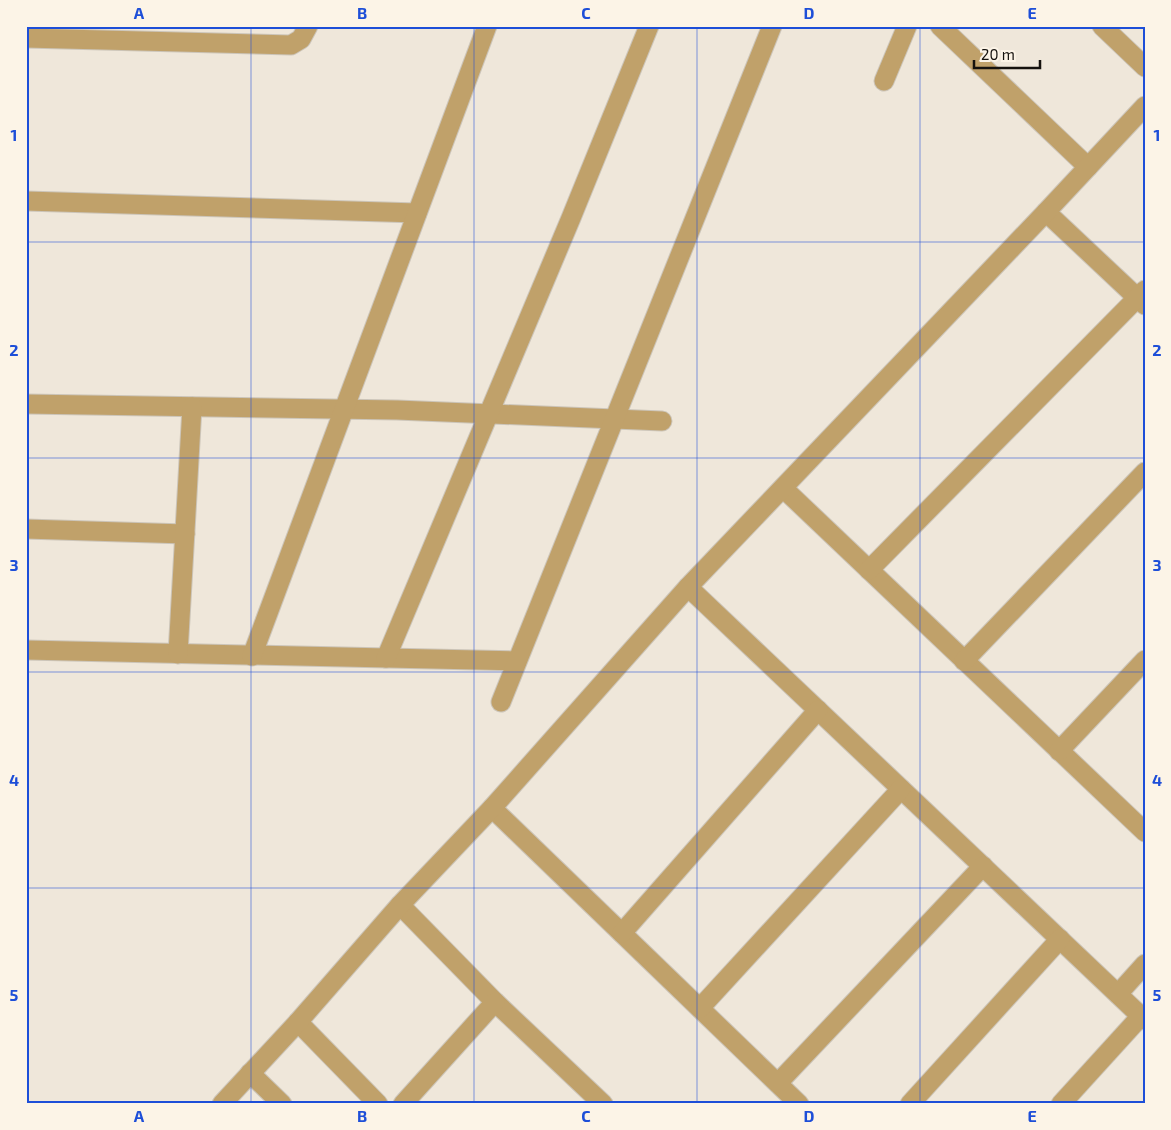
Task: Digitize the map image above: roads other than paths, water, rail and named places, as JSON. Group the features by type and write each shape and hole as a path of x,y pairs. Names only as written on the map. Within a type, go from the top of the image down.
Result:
{"street":[{"path":"26,38 121,33 291,45 301,39 308,26"},
{"path":"252,656 487,26"},
{"path":"386,658 649,26"},
{"path":"501,702 772,26"},
{"path":"884,81 907,26"},
{"path":"940,26 1088,167"},
{"path":"1102,26 1145,67"},
{"path":"222,1104 298,1022 400,905 492,808 688,587 1145,106"},
{"path":"26,201 417,213"},
{"path":"869,570 1142,298 1046,212"},
{"path":"26,404 344,409 662,421"},
{"path":"178,654 192,407"},
{"path":"964,661 1145,472"},
{"path":"783,488 1145,832"},
{"path":"26,530 185,534"},
{"path":"688,587 1143,1018 1061,1104"},
{"path":"26,650 517,661"},
{"path":"1059,751 1145,660"},
{"path":"622,933 818,710"},
{"path":"700,1008 901,789"},
{"path":"492,808 800,1104"},
{"path":"778,1083 983,866"},
{"path":"400,905 592,1100"},
{"path":"910,1104 1060,939"},
{"path":"1118,994 1145,964"},
{"path":"404,1104 495,1002"},
{"path":"298,1022 378,1104"},
{"path":"250,1074 282,1104"}]}
